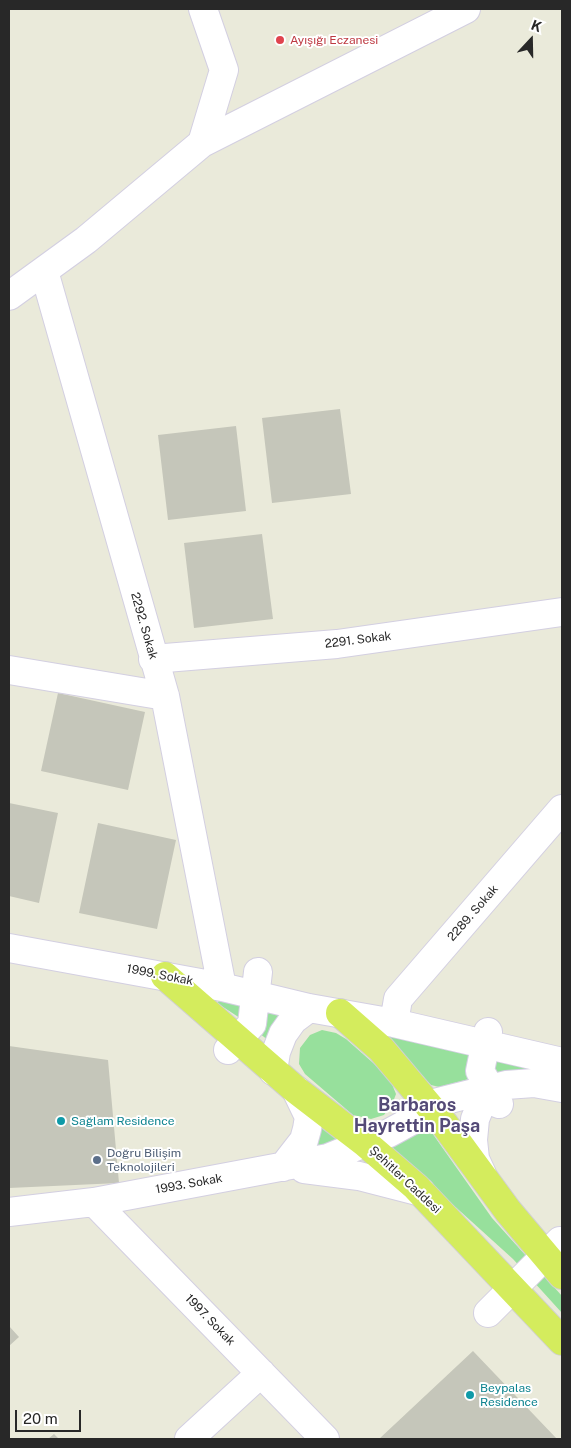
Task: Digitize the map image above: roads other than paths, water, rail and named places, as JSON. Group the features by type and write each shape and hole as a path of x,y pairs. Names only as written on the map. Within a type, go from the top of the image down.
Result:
{"main road":[{"name":"Şehitler Caddesi","path":"165,976 233,1045 273,1071 365,1143 421,1192 562,1342"},
{"path":"340,1013 381,1049 445,1126 508,1211 556,1257"}],"street":[{"path":"202,143 224,70 203,9"},
{"path":"9,296 86,240 202,143 466,9"},
{"name":"2292. Sokak","path":"44,271 165,696 222,987"},
{"name":"2291. Sokak","path":"153,659 337,644 562,612"},
{"path":"9,670 165,696"},
{"name":"2289. Sokak","path":"394,1023 398,999 561,812"},
{"name":"1999. Sokak","path":"9,948 222,987 257,983 309,1008"},
{"path":"233,1045 252,1024 257,983"},
{"path":"273,1071 276,1052 283,1034 293,1020 309,1008 487,1038 562,1062"},
{"path":"487,1038 480,1071 492,1095"},
{"path":"426,1105 492,1095 534,1083 562,1088"},
{"path":"296,1090 308,1117 301,1162 421,1192"},
{"path":"482,1176 475,1159 473,1140 475,1119 492,1095"},
{"name":"1993. Sokak","path":"9,1212 94,1202 328,1158 365,1143 410,1121 426,1105"},
{"name":"1997. Sokak","path":"94,1202 325,1439"},
{"path":"488,1313 512,1288 556,1257"},
{"path":"189,1439 261,1373"}],"place":[{"name":"Ayışığı Eczanesi","path":"280,40"},
{"name":"Sağlam Residence","path":"61,1121"},
{"name":"Doğru Bilişim Teknolojileri","path":"97,1160"},
{"name":"Beypalas Residence","path":"470,1395"}],"district":[{"name":"Barbaros Hayrettin Paşa","path":"417,1115"}]}
